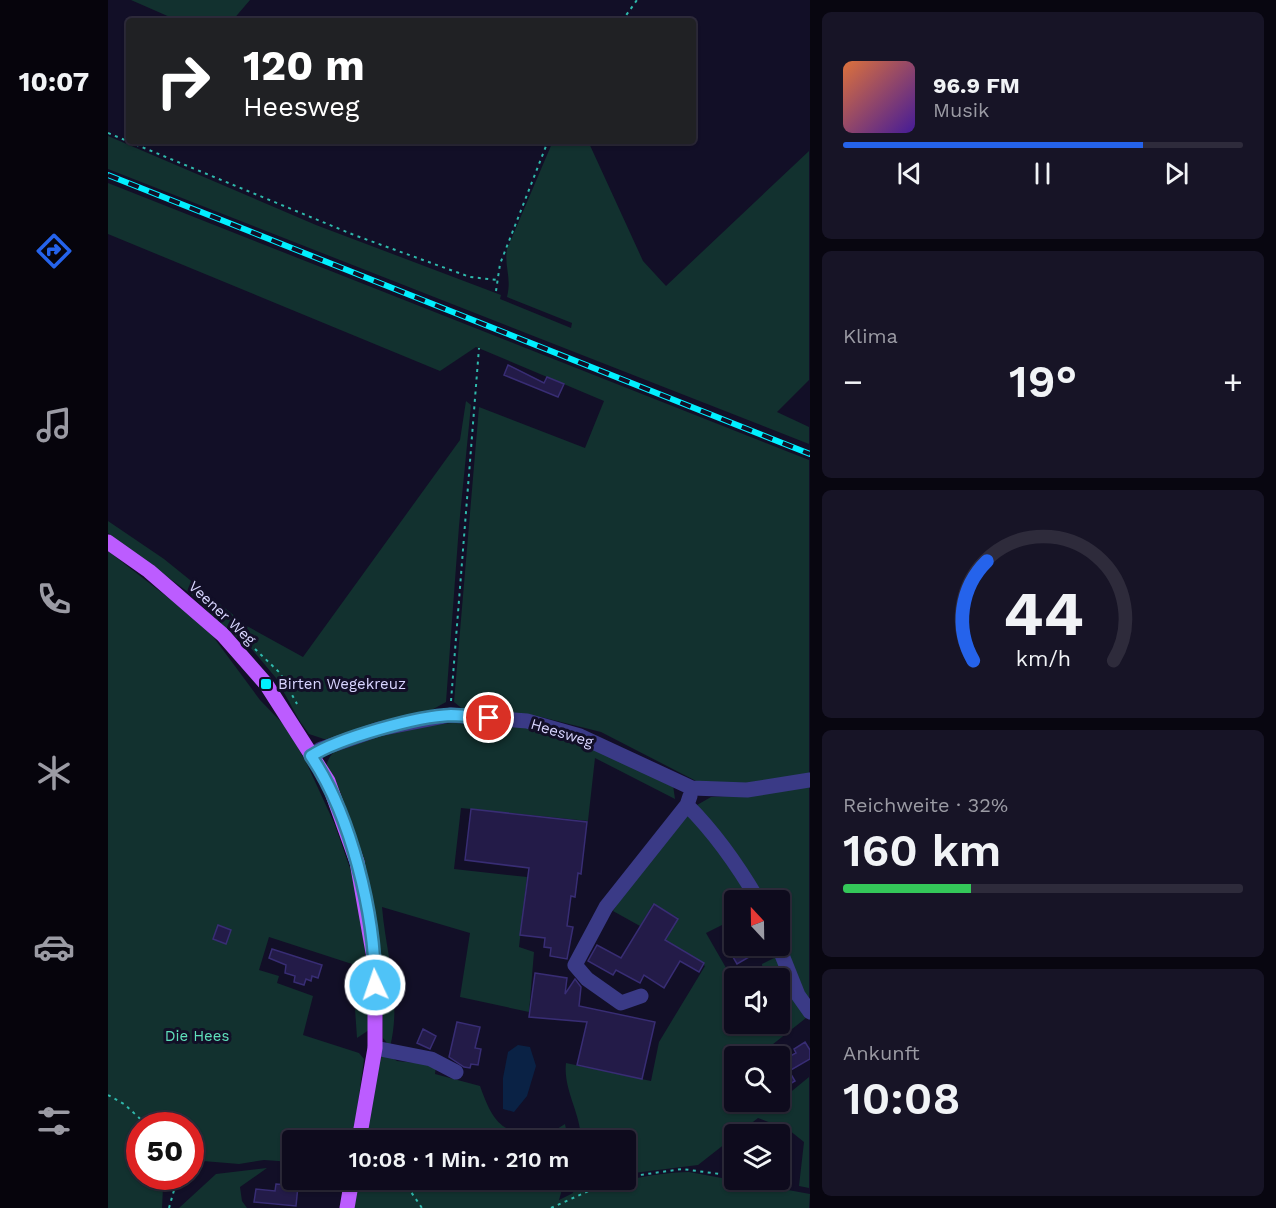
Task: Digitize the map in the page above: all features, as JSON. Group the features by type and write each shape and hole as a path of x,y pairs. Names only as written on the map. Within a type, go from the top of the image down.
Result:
{"main road":[{"name":"Veener Weg","path":"108,542 149,571 223,634 266,684 328,781 357,862 375,964 375,1048 361,1130"},
{"path":"347,1208 350,1190"}],"street":[{"name":"Heesweg","path":"311,756 321,749 379,729 450,715 527,721 580,736 692,788 747,790 810,780"},
{"path":"641,996 621,1003 587,979 575,965 606,907 687,805 692,788"},
{"path":"687,805 714,832 752,890"},
{"path":"782,956 798,996 810,1012"},
{"path":"375,1048 431,1059 456,1072"}],"path":[{"path":"624,18 637,0"},
{"path":"108,133 126,141"},
{"path":"134,144 354,236 470,277 497,279"},
{"path":"496,291 497,279 523,203 547,144"},
{"path":"450,715 480,348"},
{"path":"108,1095 133,1112"},
{"path":"636,1176 682,1169 724,1175"},
{"path":"169,1208 174,1190"},
{"path":"408,1190 423,1208"},
{"path":"551,1208 591,1190"}],"green space":[{"path":"131,0 250,0 235,18 172,18"},
{"path":"108,136 316,225 501,295 500,299 571,328 572,323 507,297 509,284 507,249 552,144 589,144 643,261 666,286 809,151 809,380 777,412 809,427 809,444 108,169"},
{"path":"108,183 809,460 809,775 730,786 698,782 601,732 541,717 464,710 454,702 479,407 585,448 604,401 476,347 440,371 108,234"},
{"path":"466,401 471,405 459,526 446,702 428,712 390,719 327,740 309,734 276,678 250,647 228,631 192,595 108,533 108,521 164,559 247,626 303,657 460,440"},
{"name":"Die Hees","path":"108,551 206,627 260,700 287,728 307,764 335,825 354,880 365,950 369,1030 357,1038 352,964 269,937 259,970 279,976 277,983 313,996 303,1035 359,1053 364,1059 354,1130 282,1130 282,1161 264,1160 239,1164 204,1161 204,1112 126,1112 126,1190 163,1190 162,1208 108,1208"},
{"path":"466,722 519,725 561,734 673,785 675,799 595,758 588,821 461,808 454,869 527,877 519,947 534,952 529,1012 460,997 470,933 382,907 394,994 390,1047 383,1038 382,981 326,767 332,754 357,741 395,731"},
{"path":"809,787 809,1003 788,956 790,956 790,890 755,890 697,805 711,797 752,795"},
{"path":"687,811 710,834 744,890 724,890 724,924 706,933 726,968 724,968 724,1034 786,1034 771,1046 724,1046 724,1112 790,1112 790,1093 809,1077 809,1188 799,1186 804,1142 790,1131 790,1124 774,1124 758,1118 750,1124 724,1124 724,1145 698,1165 636,1173 636,1130 580,1130 567,1083 566,1063 651,1081 659,1042 705,966 666,940 678,918 653,904 640,926 613,911 637,873"},
{"path":"778,956 782,968 762,968 762,964"},
{"path":"790,990 793,998 806,1018 790,1031"},
{"path":"389,1056 397,1061 436,1065 435,1074 480,1086 495,1118 510,1130 368,1130 380,1057"},
{"path":"565,1124 566,1130 555,1130"},
{"path":"267,1168 240,1187 242,1201 247,1208 179,1208 199,1190 204,1190 204,1185 216,1174"},
{"path":"689,1172 724,1178 724,1190 788,1190 810,1194 809,1208 354,1208 357,1190 562,1190 559,1200 573,1193 573,1190 636,1190 636,1178"}],"water":[{"path":"518,1045 530,1047 536,1066 527,1096 514,1112 503,1109 503,1078 508,1052"}],"building":[{"path":"508,365 544,383 547,377 564,384 558,397 504,375"},
{"path":"471,809 587,822 581,874 578,873 575,897 571,896 567,926 573,927 567,959 550,956 551,948 544,947 545,938 520,935 529,868 465,860"},
{"path":"654,904 678,919 665,940 704,963 699,972 680,961 664,988 644,975 640,983 616,970 613,975 588,961 597,945 621,958"},
{"path":"218,925 231,930 226,944 213,939"},
{"path":"272,949 322,965 318,978 312,976 311,981 306,979 304,985 294,982 295,976 285,973 286,965 269,958"},
{"path":"732,956 751,956 737,964"},
{"path":"535,973 567,978 565,994 575,979 581,987 579,1006 655,1022 642,1079 577,1065 587,1022 529,1017"},
{"path":"457,1022 480,1027 475,1048 481,1049 478,1065 471,1064 470,1068 464,1067 449,1057"},
{"path":"423,1029 436,1036 430,1049 417,1043"},
{"path":"805,1042 810,1050 810,1059 790,1070 790,1056 796,1053 794,1049"},
{"path":"790,1073 795,1081 790,1084"},
{"path":"276,1184 282,1185 282,1190 298,1190 296,1206 254,1202 256,1189 275,1191"}],"railway":[{"path":"108,175 810,454"}],"place":[{"name":"Birten Wegekreuz","path":"266,684"}],"route":[{"path":"375,985 375,964 357,862 328,781 311,756 321,749 379,729 450,715 489,718"}]}
